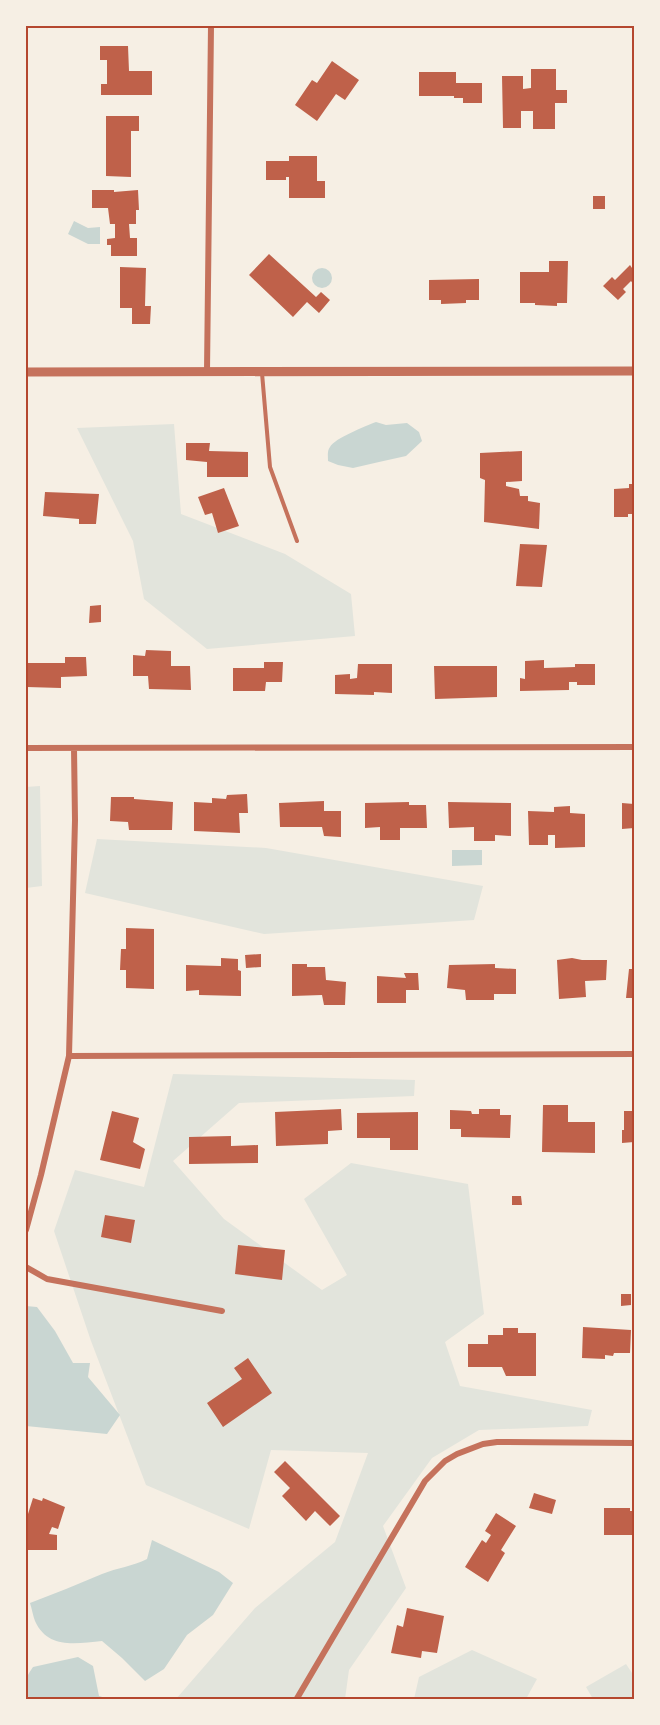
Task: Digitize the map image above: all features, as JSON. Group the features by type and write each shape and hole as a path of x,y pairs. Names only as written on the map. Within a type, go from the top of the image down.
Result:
{"street":[{"path":"207,371 211,26"},
{"path":"26,372 634,371"},
{"path":"26,748 634,747"},
{"path":"26,1230 69,1056 75,820 74,748"},
{"path":"69,1056 634,1054"},
{"path":"26,1267 47,1279 222,1311"},
{"path":"296,1700 425,1481 445,1461 470,1448 497,1442 634,1443"}],"lane":[{"path":"262,372 270,467 297,541"}],"shaded area":[{"path":"74,221 88,228 100,227 100,244 88,244 68,234"},
{"path":"322,268 329,271 332,278 329,285 322,288 315,285 312,278 315,271"},
{"path":"376,422 386,425 407,423 419,432 422,441 406,456 353,468 328,461 328,450 333,444"},
{"path":"174,424 181,514 285,554 351,594 355,636 207,649 144,599 133,541 77,428"},
{"path":"40,786 42,886 26,888 26,787"},
{"path":"97,839 266,848 483,886 474,920 264,934 85,893"},
{"path":"452,850 482,850 482,865 452,866"},
{"path":"173,1074 415,1080 414,1096 239,1103 173,1161 224,1219 322,1290 347,1275 304,1199 351,1163 468,1184 484,1314 445,1342 460,1386 592,1410 588,1426 479,1430 432,1458 383,1526 406,1588 349,1670 345,1699 176,1699 255,1608 335,1542 368,1453 271,1450 249,1529 146,1485 91,1341 54,1231 75,1170 144,1187"},
{"path":"26,1306 37,1307 55,1331 73,1363 90,1363 88,1377 120,1415 107,1434 26,1426"},
{"path":"152,1540 219,1572 233,1583 213,1615 187,1635 164,1669 145,1681 102,1641 64,1643 47,1637 35,1621 30,1603 102,1574 147,1559"},
{"path":"472,1650 537,1679 526,1699 414,1699 419,1677"},
{"path":"78,1657 93,1666 99,1696 109,1699 29,1699 26,1682 33,1667"},
{"path":"626,1664 634,1676 634,1699 593,1699 586,1687"}],"building":[{"path":"100,46 128,46 129,71 152,71 152,95 101,95 101,84 107,84 107,60 100,60"},
{"path":"332,61 359,80 345,100 336,94 317,121 295,105 312,80 317,83"},
{"path":"531,69 556,69 556,90 567,90 567,103 555,103 555,129 533,129 533,111 521,111 521,128 503,128 502,76 523,76 523,89 531,88"},
{"path":"419,72 456,72 456,83 482,83 482,103 463,103 463,98 454,98 454,96 419,96"},
{"path":"106,116 139,116 139,131 131,131 131,177 106,176"},
{"path":"289,156 317,156 317,181 325,181 325,198 289,198 289,177 286,177 286,180 266,180 266,161 289,161"},
{"path":"92,190 114,190 114,192 138,190 139,210 136,210 136,224 129,224 130,238 137,238 137,256 111,256 111,245 107,245 107,239 115,238 115,224 110,224 108,208 92,208"},
{"path":"593,196 605,196 605,209 593,209"},
{"path":"269,254 316,297 321,292 330,300 319,313 307,302 293,317 249,275"},
{"path":"549,261 568,261 567,303 557,303 557,306 520,303 520,272 549,272"},
{"path":"630,265 632,268 634,265 634,285 631,281 623,289 626,292 618,300 603,286 612,277 615,280"},
{"path":"120,267 146,268 145,306 151,306 150,324 132,324 132,308 120,308"},
{"path":"479,279 479,300 441,304 441,300 429,300 429,280"},
{"path":"186,443 210,443 209,451 248,452 248,477 207,477 207,462 186,460"},
{"path":"522,451 522,481 506,482 506,486 519,489 520,496 528,496 528,501 540,503 539,529 484,522 485,480 480,478 480,453"},
{"path":"629,484 634,484 634,514 628,514 628,517 614,517 614,489 629,488"},
{"path":"224,488 239,526 218,533 212,513 205,515 198,497"},
{"path":"45,492 99,494 96,524 79,524 79,519 43,516"},
{"path":"520,544 547,545 542,587 516,586"},
{"path":"101,605 101,622 89,623 90,606"},
{"path":"146,650 171,651 171,666 190,666 191,690 149,689 148,676 133,676 133,655 145,656"},
{"path":"65,657 86,657 87,676 61,677 61,688 27,687 27,663 65,663"},
{"path":"544,660 544,668 595,664 595,685 577,685 577,682 569,682 569,690 520,691 520,678 525,679 525,661"},
{"path":"264,662 283,662 282,682 266,682 265,691 233,691 233,668 264,668"},
{"path":"358,664 392,664 392,693 335,694 335,675 350,674 350,679 357,678"},
{"path":"434,666 497,666 497,697 435,699"},
{"path":"247,794 248,813 239,813 240,833 194,831 194,802 212,803 212,798 226,799 227,795"},
{"path":"111,797 134,797 134,799 173,802 172,830 129,830 128,822 110,821"},
{"path":"324,801 324,811 341,811 341,837 324,836 322,827 280,827 279,803"},
{"path":"409,802 409,805 426,805 427,828 400,828 400,840 380,840 380,827 365,828 365,803"},
{"path":"448,802 511,803 511,836 495,835 495,841 474,841 474,827 449,828"},
{"path":"622,803 634,804 634,828 622,829"},
{"path":"570,806 570,813 585,814 585,847 555,848 555,835 548,835 548,845 529,845 528,811 554,812 554,807"},
{"path":"126,928 154,929 154,989 126,988 126,970 120,970 121,949 126,949"},
{"path":"261,954 261,967 246,968 245,955"},
{"path":"221,958 238,959 238,970 241,971 241,996 199,995 199,990 186,991 186,965 221,966"},
{"path":"572,958 607,960 606,980 585,981 586,997 559,999 557,960"},
{"path":"292,964 325,967 326,980 346,982 345,1005 324,1005 322,995 292,996"},
{"path":"495,964 495,968 516,969 516,994 494,994 494,1000 466,1000 465,990 447,988 449,965"},
{"path":"629,969 634,969 634,998 626,998"},
{"path":"404,973 418,973 419,990 406,990 406,1003 377,1003 377,976 406,978"},
{"path":"543,1105 568,1105 568,1122 595,1122 595,1153 542,1152"},
{"path":"341,1109 342,1130 328,1131 328,1144 276,1146 275,1112"},
{"path":"479,1109 500,1109 500,1115 511,1115 510,1138 461,1137 461,1129 450,1129 450,1110 471,1111 472,1114 479,1114"},
{"path":"112,1111 139,1118 133,1142 145,1149 140,1169 100,1160"},
{"path":"624,1111 634,1111 634,1142 622,1143"},
{"path":"418,1112 418,1150 390,1150 390,1138 357,1138 357,1113"},
{"path":"231,1136 231,1146 258,1145 258,1163 189,1164 189,1137"},
{"path":"512,1196 521,1196 522,1205 512,1205"},
{"path":"105,1215 135,1220 131,1243 101,1237"},
{"path":"238,1245 285,1250 282,1280 235,1274"},
{"path":"621,1294 631,1294 631,1305 621,1306"},
{"path":"583,1327 631,1330 630,1353 605,1355 605,1359 582,1358"},
{"path":"503,1328 518,1328 518,1333 536,1333 536,1376 506,1376 502,1367 468,1367 468,1344 488,1344 488,1335 503,1335"},
{"path":"248,1358 272,1393 223,1427 207,1403 242,1379 234,1368"},
{"path":"285,1461 340,1516 330,1526 315,1511 306,1521 282,1496 290,1488 274,1472"},
{"path":"534,1493 556,1500 552,1514 529,1508"},
{"path":"33,1498 42,1501 43,1498 65,1507 58,1529 52,1527 49,1534 57,1535 57,1550 26,1550 26,1513 28,1514"},
{"path":"604,1508 630,1508 630,1511 634,1511 633,1535 604,1535"},
{"path":"496,1513 516,1526 501,1550 505,1553 488,1582 465,1567 482,1540 486,1543 491,1535 485,1531"},
{"path":"407,1608 444,1616 437,1653 422,1651 421,1658 391,1653 397,1625 403,1627"}]}
